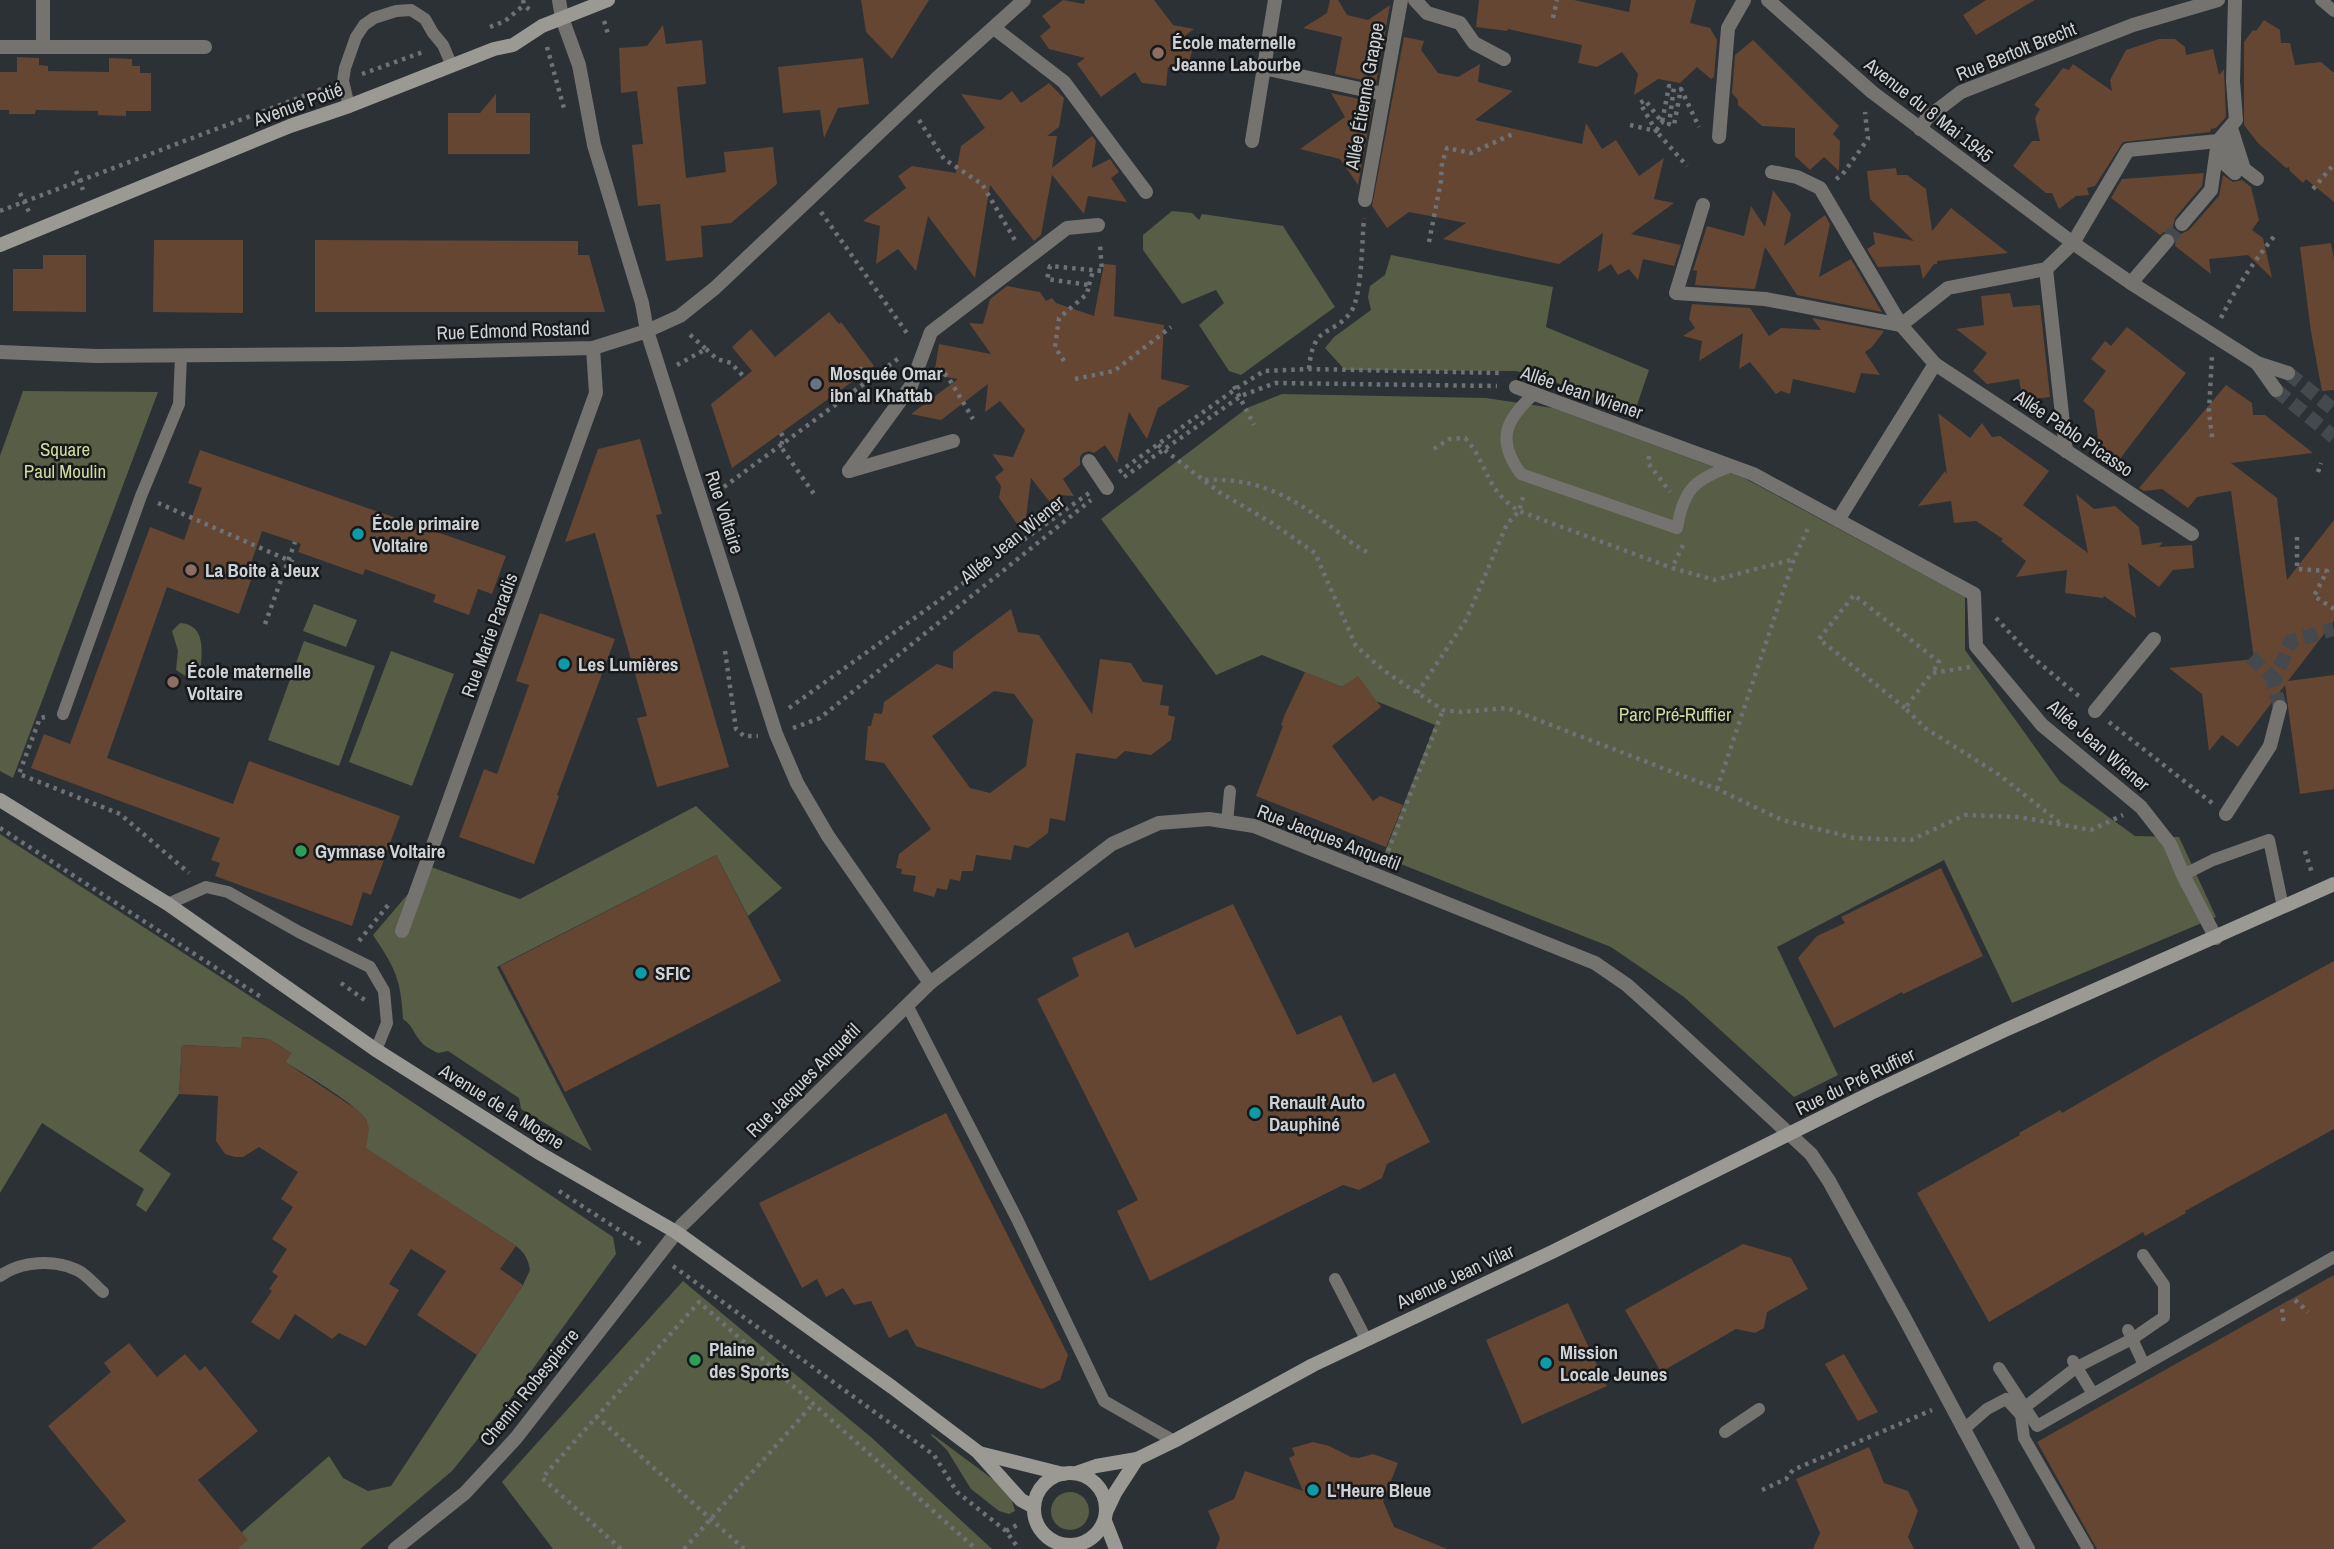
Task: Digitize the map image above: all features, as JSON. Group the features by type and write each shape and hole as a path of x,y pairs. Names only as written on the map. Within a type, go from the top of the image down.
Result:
{"main road":[{"name":"Avenue Potié","path":"0,245 290,126 513,45 542,26 608,0"},
{"name":"Avenue de la Mogne","path":"0,800 168,904 376,1051 541,1154 676,1233 892,1387 978,1452 1021,1500 1034,1507"},
{"name":"Rue du Pré Ruffier","path":"1791,1135 1871,1093 2005,1030 2334,884"},
{"name":"Avenue Jean Vilar","path":"1137,1459 1313,1365 1791,1135"},
{"name":"Avenue de la Mogne","path":"978,1452 1070,1473"},
{"path":"1137,1459 1115,1493 1099,1532 1090,1540 1074,1547 1056,1543 1038,1528 1034,1507 1037,1495 1043,1485 1052,1478 1096,1466 1137,1459"},
{"path":"1070,1473 1095,1483 1105,1501 1106,1516 1116,1549"}],"street":[{"path":"43,0 43,47"},
{"name":"Rue Voltaire","path":"559,0 562,18 579,65 594,145 642,303 647,331 776,734 797,783 828,836 930,983"},
{"name":"Rue Edmond Rostand","path":"0,352 63,355 349,354 593,348 647,331 680,316 715,288 909,104 1024,0"},
{"path":"1252,141 1275,0"},
{"name":"Allée Étienne Grappe","path":"1366,200 1401,0"},
{"path":"1415,0 1427,13 1460,23 1474,43 1504,59"},
{"path":"1711,136 1728,28 1744,0"},
{"name":"Avenue du 8 Mai 1945","path":"1768,0 1872,92 2073,243 2257,363 2288,373"},
{"name":"Rue Bertolt Brecht","path":"1920,129 1927,118 1961,92 2133,25 2218,0"},
{"path":"2182,224 2211,190 2217,141 2236,120 2233,81 2235,0"},
{"path":"994,28 1064,82 1146,192"},
{"path":"0,47 205,47"},
{"path":"1264,68 1383,94"},
{"path":"2217,141 2224,155 2223,162 2235,173 2229,142 2232,131 2244,169 2257,179"},
{"path":"1703,205 1676,293 1765,299 1901,325 1948,288 2046,269 2073,243 2128,150 2217,141"},
{"path":"1772,172 1797,177 1820,188"},
{"name":"Allée Pablo Picasso","path":"1820,188 1901,325 1935,364 2192,534"},
{"path":"953,441 849,471 911,386 919,350 931,332 1067,228 1098,225"},
{"path":"2131,283 2167,240"},
{"path":"2046,269 2066,451"},
{"name":"Rue Marie Paradis","path":"402,931 596,393 593,348"},
{"name":"Avenue du 8 Mai 1945","path":"2257,363 2276,390"},
{"path":"1838,520 1935,364"},
{"name":"Allée Jean Wiener","path":"1516,387 1753,474 1974,594 1976,646 2042,725 2141,807 2170,844 2183,876 2216,938"},
{"path":"1089,461 1105,485"},
{"path":"2095,710 2154,639"},
{"path":"2226,814 2270,746 2280,706"},
{"name":"Rue Jacques Anquetil","path":"676,1233 930,983 1112,845 1159,823 1209,819 1254,826 1595,963 1641,998 1791,1135"},
{"name":"Rue du Pré Ruffier","path":"1791,1135 1811,1154 1829,1181 2028,1549"},
{"name":"Chemin Robespierre","path":"395,1549 465,1493 516,1438 676,1233"}],"lane":[{"path":"2321,0 2334,11"},
{"path":"349,106 343,81 356,37 364,25 374,18 396,11 411,10 425,19 443,45 452,66"},
{"path":"63,714 141,496 179,404 181,355"},
{"path":"1534,394 1516,410 1505,440 1512,461 1521,474 1677,527 1680,507 1694,483 1732,466"},
{"path":"1227,822 1230,790"},
{"path":"2183,876 2214,860 2269,840 2283,907"},
{"path":"168,904 206,887 228,892 299,932 370,967 384,991 387,1023 376,1051"},
{"path":"907,1005 1017,1219 1104,1401 1174,1441"},
{"path":"2023,1411 2075,1364 2164,1317 2164,1285 2143,1255"},
{"path":"1963,1430 1987,1409 2006,1399 2023,1411 2037,1426 2334,1257"},
{"path":"0,1276 7,1271 44,1262 77,1270 103,1292"},
{"path":"1335,1279 1366,1339"},
{"path":"2130,1334 2144,1366"},
{"path":"2075,1364 2093,1394"},
{"path":"1999,1368 2023,1411 2024,1438 2088,1549"},
{"path":"1725,1432 1759,1409"}],"path":[{"path":"480,31 505,21 524,5 523,0"},
{"path":"1553,18 1558,0"},
{"path":"0,211 443,45"},
{"path":"1656,131 1662,122 1669,86 1681,89 1711,136"},
{"path":"1669,124 1674,87"},
{"path":"1633,102 1640,103 1644,100 1662,122 1674,125 1681,89"},
{"path":"1820,188 1842,175 1868,139 1864,108 1872,92"},
{"path":"1640,103 1656,131 1687,166"},
{"path":"909,104 944,159 982,184 1026,259"},
{"path":"1630,125 1656,131"},
{"path":"1429,242 1447,148 1471,153 1515,133"},
{"path":"2313,189 2334,163"},
{"path":"76,171 83,192"},
{"path":"20,192 31,216"},
{"path":"810,198 919,350 948,377 973,419"},
{"path":"1309,369 1311,352 1319,334 1340,322 1352,310 1357,293 1366,200"},
{"path":"1089,285 1047,279 1050,266 1102,271 1098,225"},
{"path":"2232,295 2256,258 2276,234"},
{"path":"1064,361 1055,347 1059,318 1087,294 1093,271"},
{"path":"680,316 689,335 717,359 731,363 744,377"},
{"path":"1075,379 1114,371 1171,327"},
{"path":"662,374 706,349"},
{"path":"702,503 869,381 919,350"},
{"path":"859,371 861,369 869,381"},
{"path":"793,728 786,710 1105,485 1236,387 1265,372 1309,369 1508,373"},
{"name":"Allée Jean Wiener","path":"776,734 820,718 1105,485 1164,450 1241,396 1275,383 1516,387"},
{"path":"1236,387 1254,425"},
{"path":"2209,411 2211,437"},
{"path":"780,433 783,437 781,447 814,494"},
{"path":"1652,437 1648,463 1680,507"},
{"path":"1434,449 1449,439 1465,438 1474,448 1487,478 1503,500 1519,511 1672,568 1715,580 1794,559"},
{"path":"1158,445 1204,480 1315,553 1356,646 1383,670 1443,710 1462,712 1507,708 1717,789 1782,820 1854,838 1911,840 1965,815 2019,817 2091,830 2141,807"},
{"path":"2318,472 2321,463"},
{"path":"1417,693 1466,620 1507,524 1519,511 1530,476"},
{"path":"1204,480 1228,479 1259,484 1295,502 1324,521 1347,541 1367,552"},
{"path":"141,496 297,564"},
{"path":"1717,789 1794,559 1817,509"},
{"path":"1672,568 1688,532 1677,527"},
{"path":"2297,537 2297,569 2327,571 2314,596 2334,609"},
{"path":"265,624 295,542"},
{"path":"1974,594 2031,656 2226,814"},
{"path":"1905,708 1939,662 1854,595 1819,639 1926,728 1998,774 2063,825"},
{"path":"1932,673 1977,666 1985,657"},
{"path":"1379,876 1443,710"},
{"path":"63,714 40,718 19,774 120,814 206,887"},
{"path":"0,828 267,1001"},
{"path":"558,1190 658,1255 934,1455 957,1492 1006,1531 1019,1549"},
{"path":"621,1549 542,1478 699,1302 976,1549"},
{"path":"1762,1490 1786,1479 1793,1470 1949,1402"},
{"path":"684,1549 813,1404"},
{"path":"596,1416 744,1549"}],"green space":[{"path":"1172,211 1192,213 1199,220 1202,214 1283,226 1335,307 1241,375 1229,371 1199,325 1224,303 1216,290 1182,304 1143,250 1143,235"},
{"path":"1391,255 1553,287 1546,327 1649,370 1634,414 1545,378 1516,371 1345,370 1325,348 1334,337 1371,310 1368,297 1370,286 1385,275"},
{"name":"Square Paul Moulin","path":"23,391 158,392 13,778 0,771 0,456"},
{"name":"Parc Pré-Ruffier","path":"1282,394 1486,398 1553,408 1746,479 1965,597 1965,650 2060,782 2135,836 2179,837 2216,917 2012,1003 1944,860 1777,947 1838,1075 1794,1097 1684,997 1611,947 1383,857 1435,725 1376,701 1358,677 1342,687 1262,655 1216,675 1101,519 1247,408"},
{"path":"314,604 357,620 346,647 303,631"},
{"path":"180,623 189,625 199,635 202,658 200,674 196,678 187,677 176,670 178,651 172,631"},
{"path":"304,641 375,666 339,766 268,740"},
{"path":"391,651 454,674 412,786 349,762"},
{"path":"696,806 782,888 748,916 716,855 497,967 592,1151 521,1109 519,1098 448,1051 438,1053 420,1041 403,1019 396,974 373,935 431,867 520,899"},
{"path":"0,834 378,1079 613,1237 616,1254 519,1388 452,1471 360,1549 237,1549 242,1532 329,1456 343,1478 368,1491 391,1486 523,1285 530,1270 526,1256 516,1246 362,1146 368,1131 366,1120 361,1114 285,1062 291,1053 269,1039 243,1037 241,1048 182,1045 179,1094 139,1151 171,1174 146,1212 136,1205 144,1189 42,1123 0,1193"},
{"name":"Plaine des Sports","path":"683,1281 872,1438 992,1549 553,1549 502,1482"},
{"path":"932,1434 1002,1486 1011,1497 1015,1511 1009,1514 999,1511 971,1489 947,1450"},
{"path":"1070,1492 1083,1498 1089,1511 1083,1524 1070,1530 1057,1524 1051,1511 1057,1498"}],"building":[{"path":"861,0 929,0 892,59 866,32"},
{"path":"1063,0 1084,4 1085,0 1154,0 1173,25 1194,29 1182,38 1192,51 1187,70 1168,67 1166,86 1142,83 1135,72 1101,97 1077,64 1085,58 1049,49 1040,36 1051,27 1042,16"},
{"path":"1330,0 1338,0 1347,15 1368,20 1390,5 1376,83 1335,74 1342,37 1303,28 1327,13"},
{"path":"1479,0 1574,0 1629,12 1631,0 1696,0 1690,23 1710,28 1717,40 1714,77 1711,79 1697,67 1680,83 1658,79 1634,95 1638,74 1622,52 1597,67 1578,63 1582,45 1508,29 1476,27"},
{"path":"1986,0 2035,0 1976,35 1963,15"},
{"path":"2264,20 2280,30 2281,43 2290,43 2295,65 2321,62 2334,73 2334,202 2306,179 2303,183 2289,167 2286,168 2258,143 2244,125 2244,42"},
{"path":"663,25 666,44 702,40 706,84 677,87 686,178 726,172 724,152 773,147 777,184 731,223 701,226 703,257 666,261 660,204 638,206 632,145 643,144 637,91 621,93 619,48 647,46"},
{"path":"1404,37 1424,41 1421,50 1438,73 1458,77 1480,64 1478,82 1513,91 1475,120 1582,144 1586,123 1602,149 1616,140 1639,176 1664,158 1654,199 1674,203 1631,234 1681,245 1674,266 1643,259 1638,280 1629,269 1618,275 1611,264 1598,272 1603,233 1559,264 1443,239 1466,223 1409,212 1387,228 1372,206"},
{"path":"2159,39 2175,39 2185,47 2186,55 2213,49 2219,75 2224,69 2226,117 2210,132 2123,142 2095,186 2087,188 2089,195 2076,196 2059,209 2052,193 2046,193 2013,166 2032,141 2040,141 2035,118 2040,109 2034,105 2063,68 2069,70 2073,64 2112,91 2110,80 2126,50"},
{"path":"1753,40 1839,126 1833,134 1840,141 1839,171 1824,157 1810,170 1795,156 1795,128 1762,126 1738,105 1738,100 1732,93 1735,55"},
{"path":"17,57 39,58 39,65 48,66 48,71 109,72 109,58 132,59 132,66 140,66 140,73 151,73 151,111 126,111 126,116 98,115 98,111 36,110 35,114 9,114 9,110 0,110 0,72 17,72"},
{"path":"863,58 869,104 838,108 824,138 820,110 783,113 778,67"},
{"path":"1049,83 1064,98 1059,127 1047,136 1057,136 1052,168 1092,136 1096,141 1092,168 1110,159 1119,172 1111,178 1127,202 1088,196 1084,214 1052,175 1041,235 1034,241 990,185 975,278 928,216 916,271 898,249 876,264 880,226 863,221 906,188 898,176 912,166 956,173 961,146 985,128 961,94 1001,100 1012,91 1021,103"},
{"path":"1331,93 1373,102 1358,185 1340,159 1300,149 1345,117"},
{"path":"496,94 496,113 530,113 530,154 448,154 448,113 480,113"},
{"path":"1896,168 1897,175 1907,175 1926,189 1932,231 1951,208 2008,253 1937,261 1923,279 1920,265 1878,267 1867,249 1875,244 1873,232 1914,241 1870,199 1867,171"},
{"path":"2204,173 2202,186 2175,218 2173,228 2181,234 2189,230 2219,196 2223,175 2233,182 2242,180 2251,187 2259,220 2252,230 2263,238 2272,278 2248,255 2209,259 2211,274 2175,246 2176,238 2173,233 2164,232 2160,235 2111,198 2122,179"},
{"path":"1773,190 1791,214 1784,246 1825,215 1830,224 1819,277 1851,259 1882,312 1797,295 1765,247 1755,289 1695,285 1697,271 1693,270 1707,226 1744,236 1751,206 1765,227"},
{"path":"154,240 243,240 243,313 153,312"},
{"path":"315,240 578,241 578,255 589,255 605,312 315,312"},
{"path":"2331,243 2334,259 2334,390 2322,391 2300,247"},
{"path":"43,255 86,255 86,312 13,311 13,269 43,269"},
{"path":"1104,264 1116,265 1114,316 1164,325 1161,379 1190,386 1158,408 1147,439 1129,412 1117,463 1105,445 1094,453 1083,453 1080,465 1063,479 1074,496 1059,495 1056,510 1031,478 1024,534 999,498 1001,486 995,477 1004,470 992,454 1013,457 1025,430 1000,401 985,412 988,384 941,420 911,414 958,379 934,375 939,344 991,354 969,323 983,324 990,299 1007,286 1040,292 1046,301 1052,298 1056,303 1094,316"},
{"path":"2010,293 2013,307 2040,305 2050,397 2023,400 2019,379 1987,384 1973,371 1987,353 1956,329 1984,325 1981,296"},
{"path":"1692,304 1750,308 1769,336 1781,328 1821,330 1812,318 1884,331 1865,352 1880,375 1861,373 1855,393 1793,379 1790,394 1781,391 1776,394 1750,362 1739,369 1743,333 1699,361 1702,341 1683,336 1695,328 1689,319"},
{"name":"Mosquée Omar ibn al Khattab","path":"829,312 839,324 841,322 874,366 732,468 711,404 752,371 732,347 751,329 775,357"},
{"path":"2127,327 2186,373 2112,469 2102,463 2094,410 2083,401 2106,371 2091,359 2105,341 2111,346"},
{"path":"2226,385 2252,403 2253,415 2265,415 2313,453 2231,463 2277,498 2287,580 2334,520 2334,621 2288,681 2334,675 2334,789 2300,794 2285,685 2238,747 2222,735 2209,751 2202,694 2169,668 2254,659 2231,491 2197,497 2188,508 2162,489 2144,491 2139,488"},
{"path":"1938,413 1970,438 1982,423 1992,437 2000,436 2049,471 2023,505 2088,553 2076,494 2094,509 2115,506 2139,527 2142,545 2163,542 2159,547 2192,545 2194,568 2173,570 2159,587 2128,563 2136,618 2104,596 2065,593 2067,570 2016,577 2026,561 2001,541 2003,539 1976,521 1954,523 1951,501 1918,506 1945,471 1947,474"},
{"path":"640,439 662,514 656,515 729,767 657,787 637,718 647,716 595,533 565,542 598,449"},
{"path":"200,450 506,556 492,594 478,589 469,615 433,602 436,595 365,569 363,575 298,552 301,544 262,531 246,578 251,580 239,614 167,587 107,758 233,804 249,761 400,816 371,895 363,892 352,926 215,876 220,863 211,860 220,838 31,768 44,734 70,744 150,527 184,540 202,488 188,483"},
{"path":"1011,609 1018,632 1039,635 1092,714 1100,659 1131,663 1143,682 1163,685 1160,705 1169,706 1168,715 1175,717 1171,740 1151,755 1125,751 1116,759 1076,753 1065,821 1050,818 1048,833 1028,848 1014,845 1011,860 976,855 973,871 962,871 960,881 950,879 947,890 937,888 934,897 913,891 916,876 901,874 902,869 896,868 899,854 931,829 884,763 865,760 868,726 871,726 874,713 882,714 884,702 937,664 953,669 953,652","holes":["994,691 1014,694 1033,720 1026,766 990,793 970,788 932,736"]},
{"path":"540,613 615,639 534,864 459,837 484,769 497,774 529,685 516,681"},
{"path":"1305,672 1342,687 1358,676 1381,707 1332,746 1373,801 1380,796 1403,805 1386,847 1256,796 1283,726 1281,725 1285,714"},
{"name":"SFIC","path":"716,855 781,981 565,1092 500,966"},
{"path":"1941,868 1983,956 1903,994 1902,992 1834,1028 1798,958 1817,936 1845,923 1841,917"},
{"name":"Renault Auto Dauphiné","path":"1233,904 1297,1035 1341,1015 1373,1083 1395,1073 1430,1142 1387,1164 1382,1178 1359,1190 1343,1185 1150,1281 1117,1211 1138,1200 1037,999 1079,976 1072,958 1128,932 1135,948"},
{"path":"2334,961 2334,1129 2145,1236 2143,1232 1989,1322 1917,1193 2060,1110 2062,1113"},
{"path":"242,1037 269,1039 291,1053 285,1062 359,1111 365,1118 369,1128 366,1148 516,1246 500,1269 523,1285 477,1355 417,1315 446,1271 411,1249 389,1284 399,1290 366,1346 339,1333 332,1339 295,1314 279,1340 251,1322 272,1291 269,1289 278,1276 272,1272 287,1249 272,1239 293,1207 281,1199 298,1172 259,1147 243,1157 225,1154 216,1141 218,1096 179,1094 182,1045 241,1048"},
{"path":"946,1113 1068,1355 1060,1380 1042,1389 916,1346 907,1329 889,1338 871,1301 854,1305 843,1288 826,1297 817,1279 802,1288 759,1203"},
{"path":"1743,1244 1791,1258 1808,1289 1767,1312 1764,1328 1755,1333 1736,1329 1661,1372 1625,1310"},
{"path":"2334,1275 2334,1549 2097,1549 2037,1442"},
{"name":"Mission Locale Jeunes","path":"1568,1303 1607,1386 1522,1424 1486,1340"},
{"path":"129,1343 157,1377 185,1354 200,1371 205,1366 258,1431 198,1480 248,1540 237,1549 91,1549 126,1521 48,1426 111,1372 104,1363"},
{"path":"1844,1354 1878,1412 1858,1421 1825,1364"},
{"name":"L'Heure Bleue","path":"1313,1442 1329,1446 1351,1457 1373,1454 1398,1463 1383,1501 1394,1527 1447,1549 1216,1549 1220,1538 1208,1511 1234,1499 1245,1471 1303,1491 1289,1458 1295,1455 1292,1448"},
{"path":"1869,1447 1884,1483 1908,1491 1918,1511 1908,1537 1914,1549 1813,1549 1820,1533 1796,1479"}],"tunnel":[{"path":"2167,241 2182,224"},
{"path":"2288,373 2334,410"},
{"path":"2276,390 2334,437"},
{"path":"2280,707 2273,683 2291,641 2334,629"},
{"path":"2251,657 2274,679"}],"place":[{"name":"École maternelle Jeanne Labourbe","path":"1158,53"},
{"name":"Mosquée Omar ibn al Khattab","path":"816,384"},
{"name":"École primaire Voltaire","path":"358,534"},
{"name":"La Boite à Jeux","path":"191,570"},
{"name":"Les Lumières","path":"564,664"},
{"name":"École maternelle Voltaire","path":"173,682"},
{"name":"Gymnase Voltaire","path":"301,851"},
{"name":"SFIC","path":"641,973"},
{"name":"Renault Auto Dauphiné","path":"1255,1113"},
{"name":"Plaine des Sports","path":"695,1360"},
{"name":"Mission Locale Jeunes","path":"1546,1363"},
{"name":"L'Heure Bleue","path":"1313,1490"}]}
